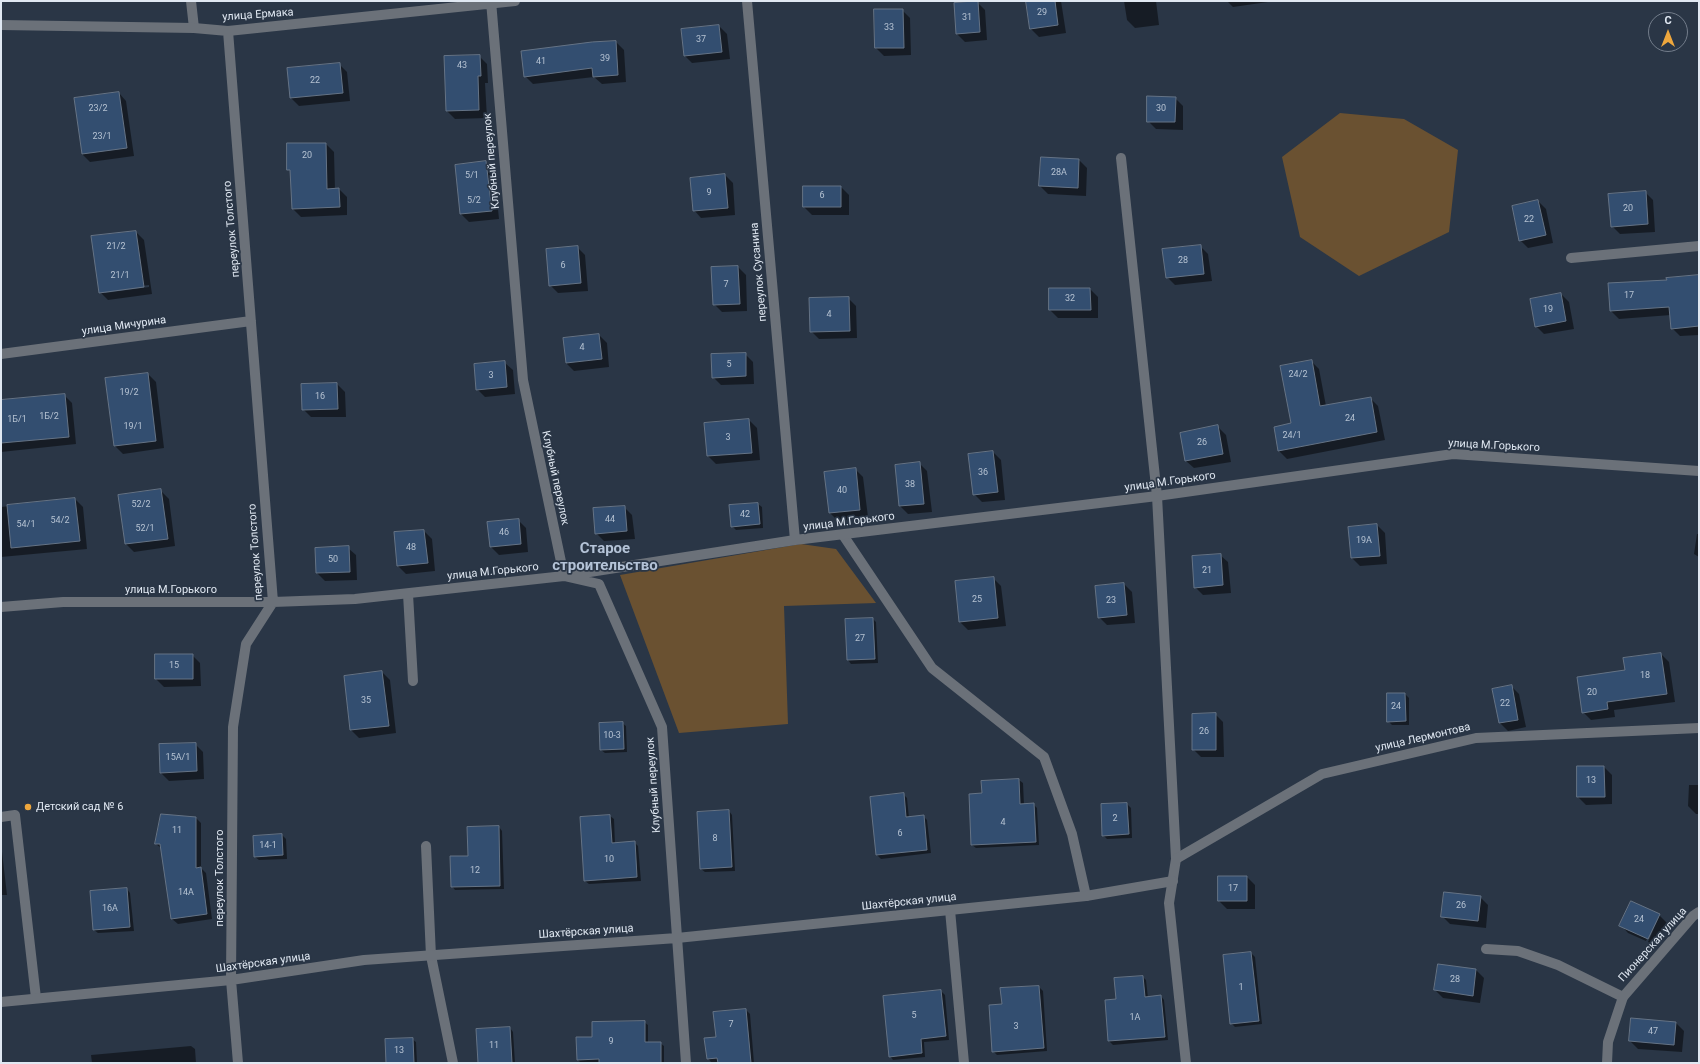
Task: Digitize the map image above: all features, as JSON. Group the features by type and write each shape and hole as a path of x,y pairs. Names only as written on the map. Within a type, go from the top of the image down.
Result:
{"street":[{"path":"191,1 194,28"},
{"name":"улица Ермака","path":"1,25 194,28 228,32 491,2 515,1"},
{"name":"переулок Сусанина","path":"747,1 795,540"},
{"name":"Клубный переулок","path":"491,2 523,380 564,576 599,584 662,727 686,1063"},
{"name":"переулок Толстого","path":"228,32 273,602 246,644 233,727 231,980 238,1063"},
{"path":"1121,158 1157,496 1176,859 1169,903 1186,1063"},
{"path":"1571,258 1699,246"},
{"name":"улица Мичурина","path":"1,354 251,321"},
{"name":"улица М.Горького","path":"1,607 63,602 273,602 355,599 408,594 564,576 795,540 1157,496 1453,454 1699,471"},
{"path":"843,535 932,668 1044,757 1072,834 1086,896"},
{"path":"408,594 413,681"},
{"name":"улица Лермонтова","path":"1176,859 1322,774 1476,738 1699,728"},
{"path":"1,817 15,815 36,998"},
{"path":"426,846 431,956 453,1063"},
{"name":"Шахтёрская улица","path":"1,1002 231,980 364,960 677,938 1086,896 1173,881"},
{"path":"950,910 964,1063"},
{"name":"Пионерская улица","path":"1608,1063 1608,1042 1623,997 1693,916 1699,912"},
{"path":"1486,949 1518,951 1545,960 1623,997"}],"shaded area":[{"path":"1340,113 1404,119 1458,150 1449,232 1359,276 1300,237 1282,157"},
{"path":"801,544 836,549 876,603 784,606 788,724 679,733 620,575"}],"building":[{"path":"978,1 980,32 956,34 954,3"},
{"path":"1026,1 1055,1 1058,25 1030,29"},
{"path":"874,9 903,9 904,48 875,48"},
{"path":"719,25 722,52 684,56 681,29"},
{"path":"616,41 618,75 593,77 592,68 524,77 521,51 592,42"},
{"path":"480,55 481,76 478,76 479,110 446,111 444,56"},
{"path":"340,63 343,93 290,98 287,68"},
{"path":"119,92 127,148 82,154 74,98"},
{"path":"1147,96 1176,97 1175,122 1147,122"},
{"path":"287,143 326,143 327,189 339,188 340,207 292,209 290,170 287,170"},
{"path":"1041,157 1079,159 1078,188 1039,186"},
{"path":"486,161 492,211 460,214 455,165"},
{"path":"725,174 728,208 693,211 690,178"},
{"path":"803,186 841,186 841,207 803,207"},
{"path":"1646,191 1648,224 1611,227 1608,194"},
{"path":"1538,200 1546,235 1519,241 1512,206"},
{"path":"136,231 144,287 99,293 91,236"},
{"path":"1201,245 1204,274 1166,278 1162,249"},
{"path":"578,246 581,283 549,286 546,249"},
{"path":"738,266 740,304 713,305 711,267"},
{"path":"1699,275 1699,326 1671,329 1669,307 1610,311 1608,283 1667,280 1666,278"},
{"path":"1049,288 1090,288 1091,310 1049,310"},
{"path":"1561,293 1566,321 1535,327 1530,299"},
{"path":"849,297 850,331 810,332 809,298"},
{"path":"599,334 602,359 566,363 563,338"},
{"path":"746,353 746,376 712,378 711,354"},
{"path":"1312,360 1320,406 1371,397 1377,432 1278,451 1274,427 1291,423 1280,366"},
{"path":"505,361 507,387 476,390 474,364"},
{"path":"148,373 156,441 114,446 105,378"},
{"path":"337,383 338,409 302,410 301,384"},
{"path":"65,394 69,437 1,443 1,400"},
{"path":"749,419 752,453 707,456 704,423"},
{"path":"1218,425 1223,454 1185,461 1180,433"},
{"path":"993,451 998,492 973,495 968,454"},
{"path":"920,462 924,504 899,506 895,465"},
{"path":"856,468 860,510 829,513 824,472"},
{"path":"161,489 168,539 125,544 118,495"},
{"path":"75,498 80,541 11,548 7,505"},
{"path":"758,503 760,524 731,527 729,505"},
{"path":"625,506 627,531 595,534 593,508"},
{"path":"519,519 521,544 490,547 487,522"},
{"path":"1377,524 1380,556 1351,558 1348,527"},
{"path":"424,530 428,563 397,566 394,532"},
{"path":"349,546 350,572 316,573 315,548"},
{"path":"1221,554 1223,585 1194,588 1192,556"},
{"path":"994,577 998,618 959,622 955,581"},
{"path":"1124,583 1127,615 1098,618 1095,586"},
{"path":"873,618 875,659 847,660 845,619"},
{"path":"1661,653 1667,694 1607,702 1608,709 1582,713 1577,677 1625,670 1623,658"},
{"path":"155,654 193,654 193,679 155,679"},
{"path":"382,671 389,726 350,730 344,676"},
{"path":"1512,685 1518,720 1499,723 1492,689"},
{"path":"1387,693 1405,693 1406,721 1387,722"},
{"path":"1216,713 1216,750 1192,750 1192,714"},
{"path":"623,722 624,749 600,750 599,723"},
{"path":"196,743 197,771 160,773 159,744"},
{"path":"1577,766 1604,766 1605,797 1577,797"},
{"path":"1019,779 1020,804 1034,803 1036,842 971,845 969,794 982,793 981,781"},
{"path":"904,793 906,817 924,815 927,850 876,855 870,797"},
{"path":"1127,803 1129,834 1102,836 1101,804"},
{"path":"729,810 732,867 700,869 697,812"},
{"path":"161,814 196,817 196,868 201,867 207,914 171,919 160,844 155,844"},
{"path":"610,815 612,843 635,841 637,877 584,881 580,817"},
{"path":"499,826 500,886 451,887 450,856 468,856 467,827"},
{"path":"282,834 283,855 254,857 253,836"},
{"path":"1218,876 1247,876 1247,901 1218,901"},
{"path":"127,888 130,927 93,930 90,891"},
{"path":"1444,892 1481,896 1478,921 1441,917"},
{"path":"1631,901 1660,914 1648,939 1619,926"},
{"path":"1251,952 1259,1021 1230,1024 1223,955"},
{"path":"1438,964 1476,969 1473,996 1434,990"},
{"path":"1143,976 1145,997 1161,995 1165,1037 1108,1041 1105,1000 1116,999 1114,978"},
{"path":"1039,986 1044,1048 992,1052 989,1005 1002,1004 1000,988"},
{"path":"941,990 946,1036 921,1039 922,1053 889,1057 883,996"},
{"path":"746,1009 751,1063 718,1063 717,1058 707,1059 704,1038 716,1037 713,1012"},
{"path":"1631,1018 1676,1022 1674,1045 1629,1041"},
{"path":"645,1021 645,1042 661,1042 661,1063 599,1063 599,1059 577,1060 576,1037 592,1037 592,1022"},
{"path":"510,1027 512,1063 478,1063 476,1029"},
{"path":"413,1038 414,1063 386,1063 385,1039"}],"place":[{"name":"Детский сад № 6","path":"28,807"}],"district":[{"name":"Старое строительство","path":"605,558"}]}
